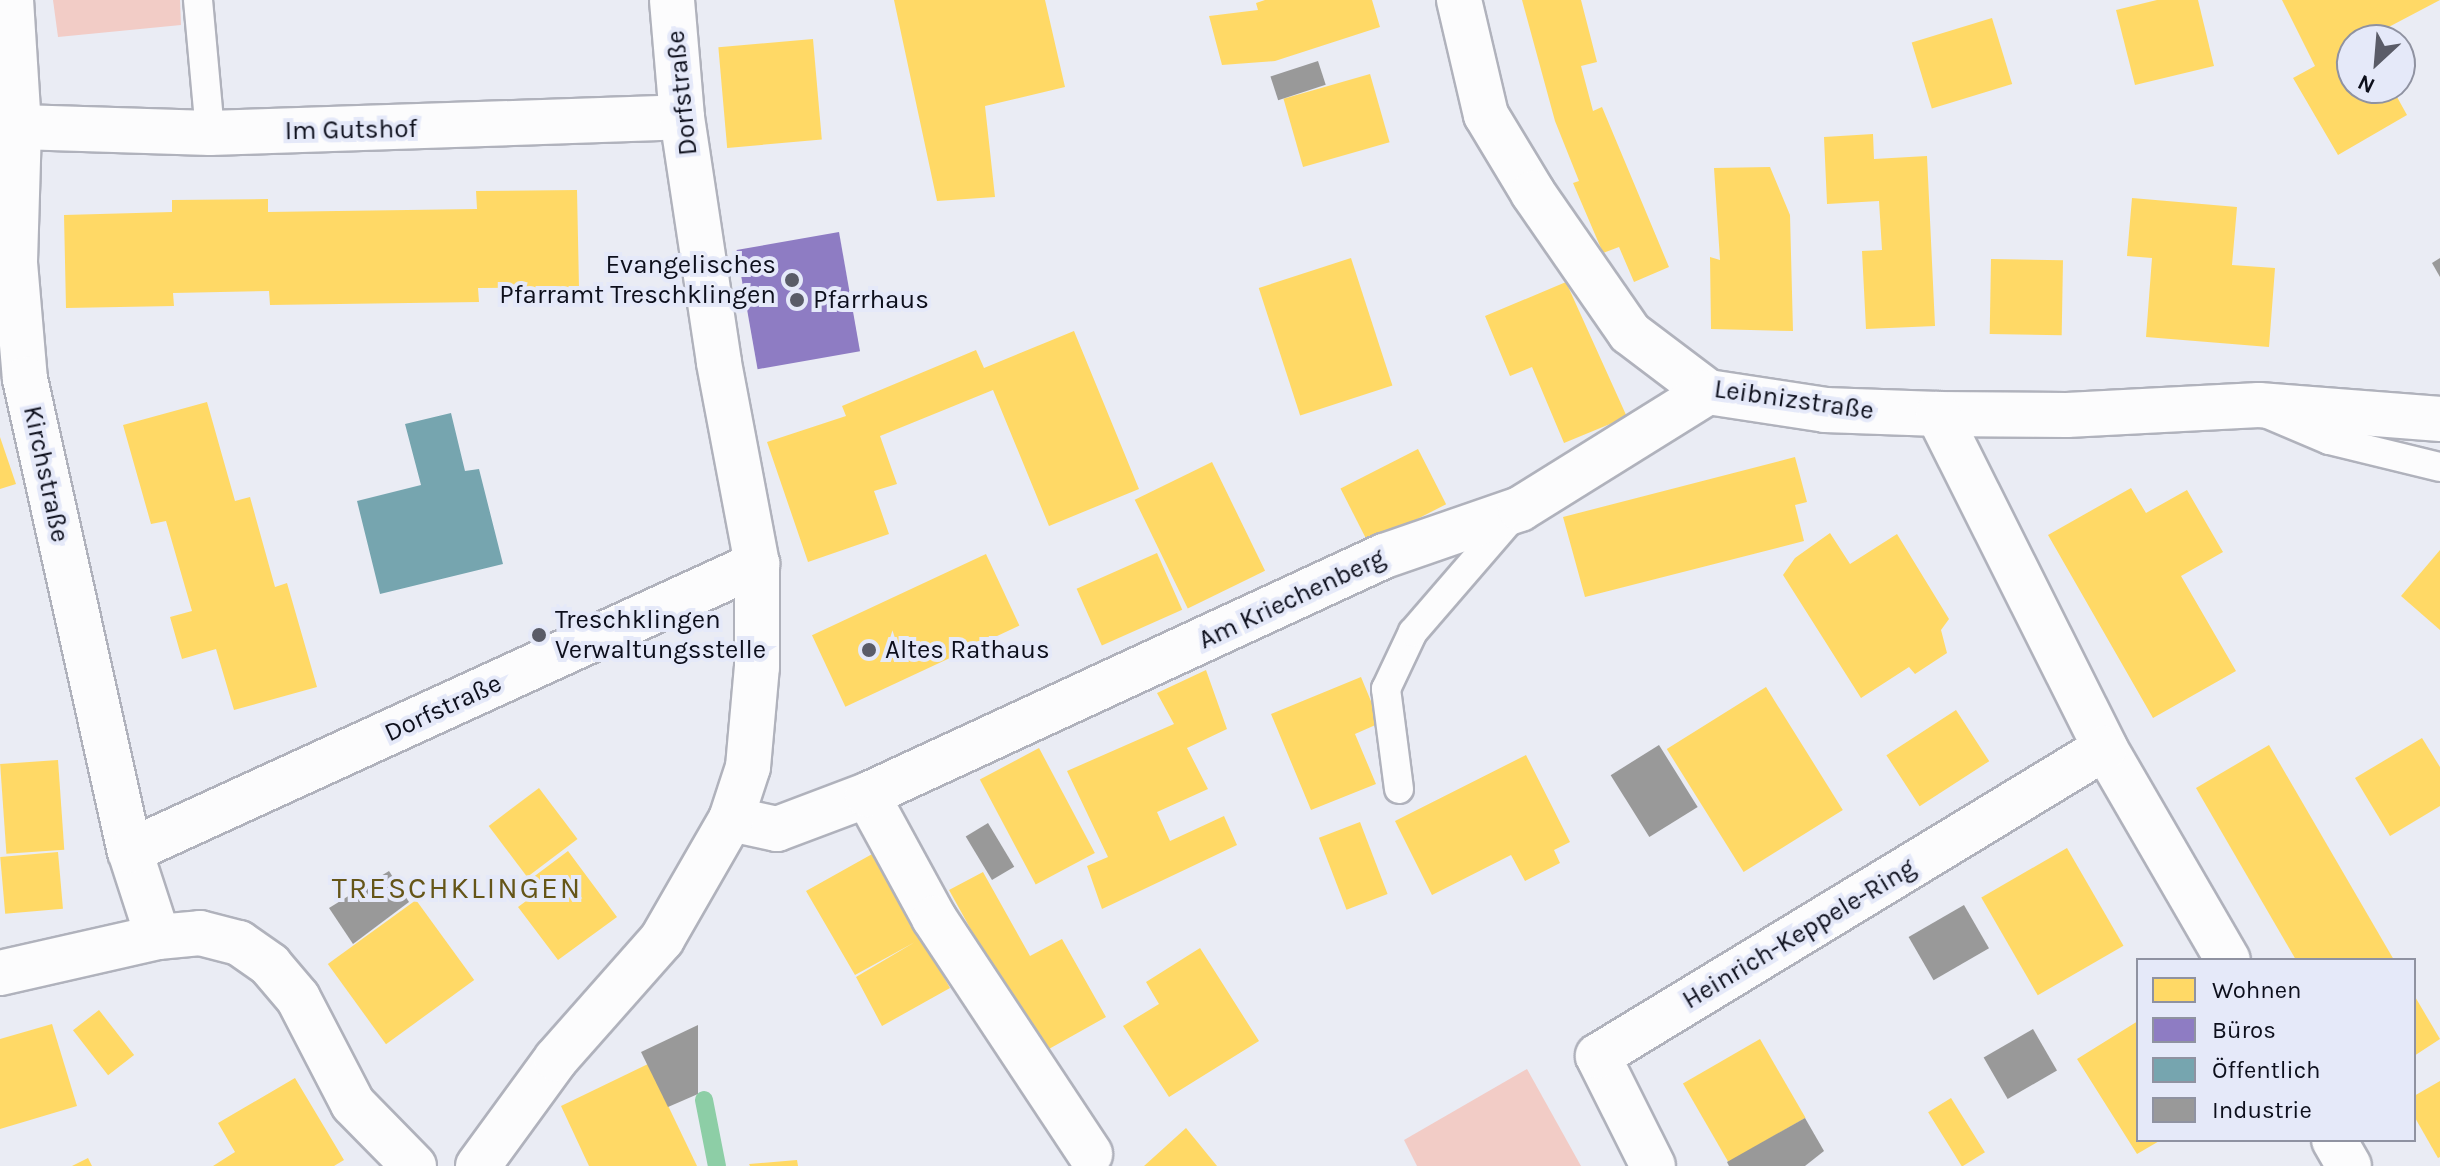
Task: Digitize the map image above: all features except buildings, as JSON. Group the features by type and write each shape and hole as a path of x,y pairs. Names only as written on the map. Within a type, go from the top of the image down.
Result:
{"street":[{"name":"Kirchstraße","path":"11,0 19,127 15,263 25,379 130,851 158,937"},
{"name":"Dorfstraße","path":"478,1166 556,1059 662,939 731,819 748,767 757,667 757,564 719,362 682,117 672,0"},
{"name":"Leibnizstraße","path":"1459,0 1486,115 1533,193 1630,333 1708,392 1825,410 2067,415 2259,405 2440,419"},
{"name":"Im Gutshof","path":"19,127 210,133 682,117"},
{"name":"Am Kriechenberg","path":"731,819 777,829 867,795 1384,556 1520,509 1708,392"},
{"path":"1938,414 2105,748 2227,958"},
{"name":"Dorfstraße","path":"130,851 757,564"},
{"name":"Heinrich-Keppele-Ring","path":"1653,1166 1598,1056 2105,748"},
{"path":"867,795 934,918 1090,1154"},
{"path":"0,973 158,937 200,933 239,943 270,965 298,998 353,1104 414,1166"},
{"path":"2335,1142 2349,1166"}],"lane":[{"path":"198,0 210,133"},
{"path":"2259,405 2274,422 2329,440 2440,467"},
{"path":"1399,789 1386,689 1413,632 1520,509"}],"shaded area":[{"path":"53,0 180,0 181,25 58,37"},
{"path":"1527,1069 1581,1166 1417,1166 1404,1140"}],"waterway":[{"path":"704,1100 717,1166"}],"place":[{"name":"Evangelisches Pfarramt Treschklingen","path":"792,280"},
{"name":"Pfarrhaus","path":"797,300"},
{"name":"Treschklingen Verwaltungsstelle","path":"539,635"},
{"name":"Altes Rathaus","path":"869,650"}],"district":[{"name":"TRESCHKLINGEN","path":"457,888"}]}
